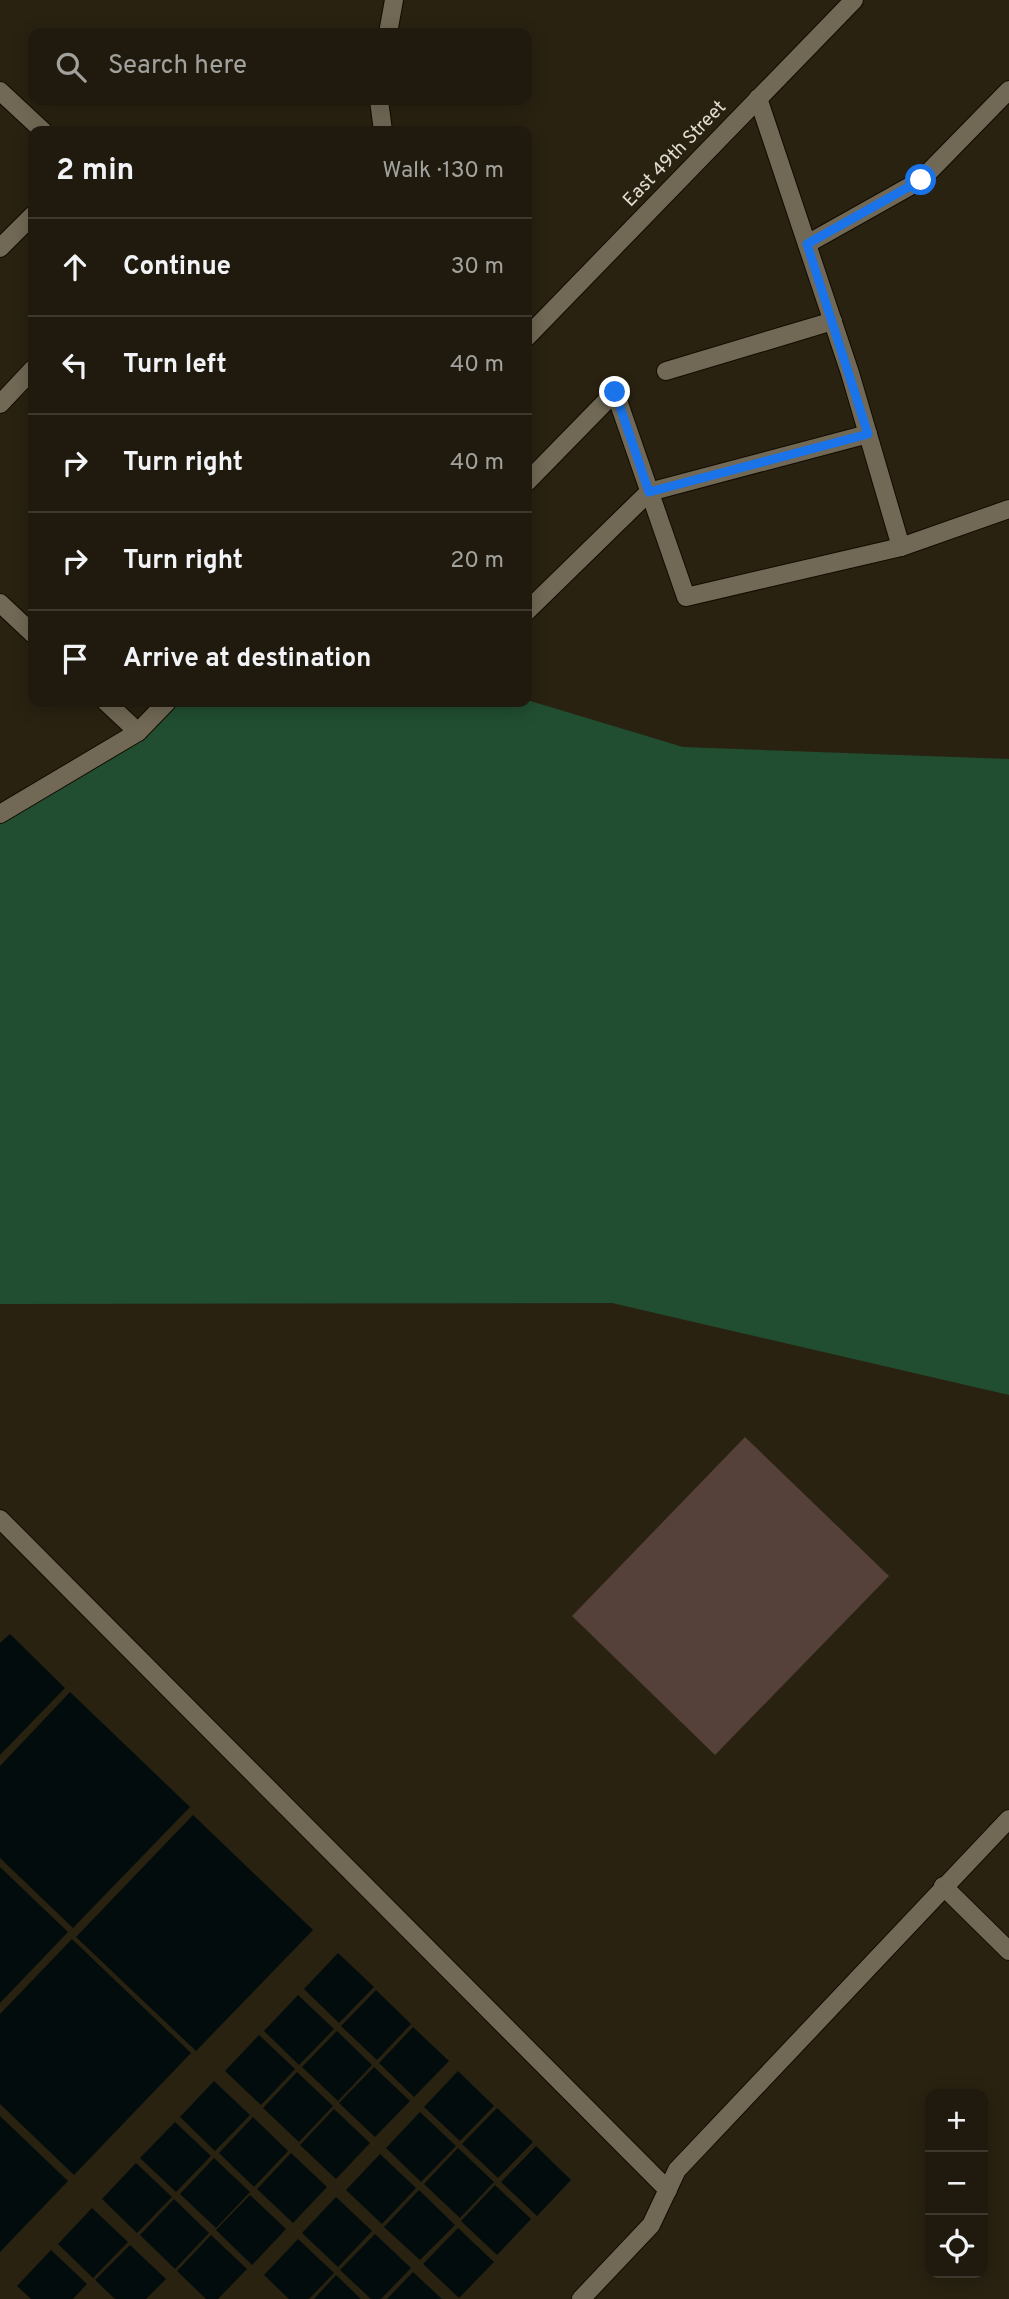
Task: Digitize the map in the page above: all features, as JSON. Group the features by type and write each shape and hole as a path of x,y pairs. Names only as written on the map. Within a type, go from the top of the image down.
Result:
{"street":[{"path":"389,28 394,0"},
{"name":"East 49th Street","path":"532,332 854,0"},
{"path":"807,244 921,180 1009,90"},
{"path":"0,91 38,126"},
{"path":"758,98 833,321 901,547"},
{"path":"380,105 382,126"},
{"path":"0,248 28,220"},
{"path":"666,371 833,321"},
{"path":"0,404 28,374"},
{"path":"532,477 615,392 686,597 901,547 1009,509"},
{"path":"532,606 649,492 868,434"},
{"path":"0,603 28,629"},
{"path":"111,707 138,732"},
{"path":"0,814 138,732 162,707"},
{"path":"0,1520 668,2190"},
{"path":"581,2299 651,2225 677,2170 1009,1819"},
{"path":"943,1886 1009,1951"}],"green space":[{"path":"532,702 683,747 1009,759 1009,1395 612,1303 0,1304 0,814 160,707 532,707"}],"shaded area":[{"path":"10,1634 65,1688 0,1755 0,1643"},
{"path":"70,1692 190,1807 73,1928 0,1858 0,1766"},
{"path":"193,1815 313,1930 196,2051 76,1937"},
{"path":"0,1867 68,1932 0,2003"},
{"path":"72,1939 191,2053 74,2175 0,2104 0,2014"},
{"path":"338,1953 374,1987 339,2023 304,1989"},
{"path":"376,1990 411,2024 377,2060 341,2026"},
{"path":"298,1995 334,2029 299,2065 264,2031"},
{"path":"413,2027 449,2061 414,2097 379,2063"},
{"path":"337,2031 372,2065 338,2101 302,2067"},
{"path":"259,2035 295,2069 261,2105 225,2071"},
{"path":"374,2067 410,2101 375,2137 339,2103"},
{"path":"458,2071 494,2106 460,2141 424,2107"},
{"path":"297,2072 333,2106 299,2142 263,2108"},
{"path":"214,2081 250,2115 215,2151 180,2117"},
{"path":"497,2108 533,2142 498,2178 462,2144"},
{"path":"334,2109 370,2143 336,2179 300,2145"},
{"path":"420,2112 456,2146 421,2182 386,2148"},
{"path":"0,2116 68,2181 0,2252"},
{"path":"253,2117 288,2151 254,2187 219,2153"},
{"path":"175,2122 211,2156 176,2192 140,2158"},
{"path":"536,2146 571,2180 537,2216 501,2182"},
{"path":"458,2148 494,2182 460,2218 424,2184"},
{"path":"291,2153 327,2187 293,2223 257,2189"},
{"path":"380,2154 416,2188 382,2224 346,2190"},
{"path":"214,2158 250,2192 216,2228 180,2194"},
{"path":"136,2163 172,2197 137,2233 102,2199"},
{"path":"495,2185 531,2219 497,2255 461,2221"},
{"path":"419,2190 455,2225 420,2260 384,2227"},
{"path":"250,2195 286,2229 252,2265 216,2230"},
{"path":"336,2197 372,2231 338,2267 302,2233"},
{"path":"174,2199 209,2233 175,2269 140,2235"},
{"path":"92,2208 128,2242 93,2278 58,2244"},
{"path":"458,2228 494,2262 459,2298 423,2264"},
{"path":"375,2234 411,2268 381,2299 371,2299 340,2270"},
{"path":"211,2235 247,2269 218,2299 206,2299 177,2271"},
{"path":"298,2239 334,2273 309,2299 289,2299 264,2275"},
{"path":"130,2245 166,2279 146,2299 115,2299 95,2280"},
{"path":"51,2250 87,2284 73,2299 31,2299 17,2286"},
{"path":"413,2272 442,2299 387,2299"},
{"path":"336,2275 361,2299 314,2299"}],"building":[{"path":"745,1437 889,1576 715,1755 572,1616"}],"route":[{"path":"615,392 649,492 868,434 807,244 921,180"}]}
